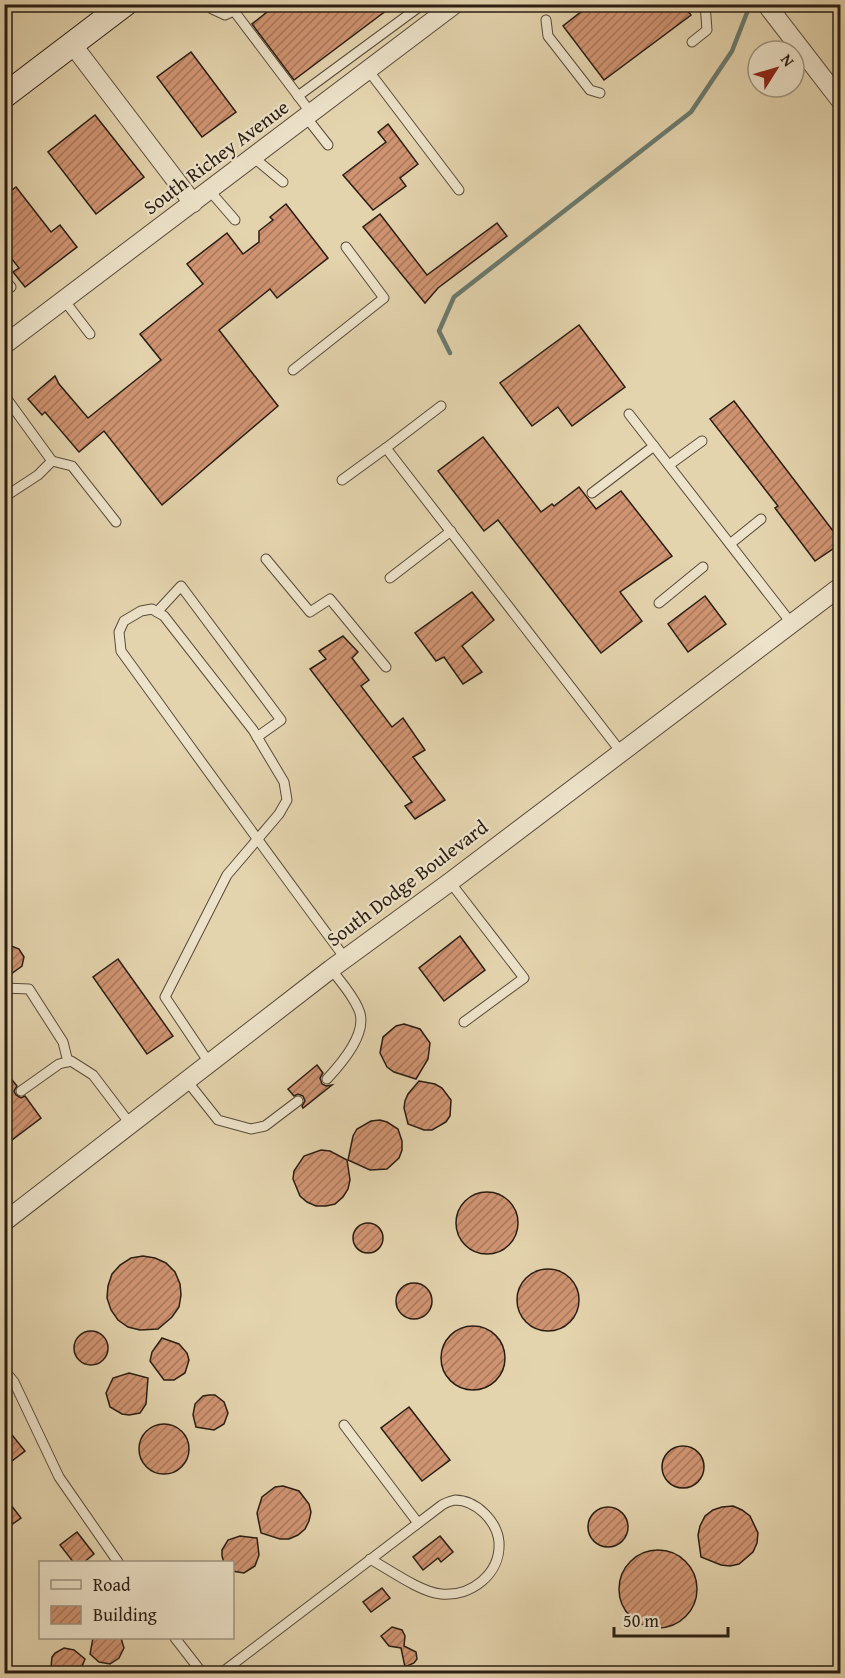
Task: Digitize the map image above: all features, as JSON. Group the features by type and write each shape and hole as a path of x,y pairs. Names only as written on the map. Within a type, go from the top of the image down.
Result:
{"main road":[{"path":"4,96 125,4"}],"street":[{"name":"South Richey Avenue","path":"4,345 455,4"},
{"path":"766,4 837,89"},
{"path":"72,44 193,203"},
{"name":"South Dodge Boulevard","path":"4,1222 338,963 450,882 840,586"}],"lane":[{"path":"209,4 212,9 225,15 234,11 298,96 328,145"},
{"path":"298,96 423,4"},
{"path":"692,42 707,30 705,4"},
{"path":"4,13 6,16 4,21"},
{"path":"546,20 548,36 590,90 600,93"},
{"path":"368,70 459,190"},
{"path":"253,158 283,182"},
{"path":"209,190 235,220"},
{"path":"293,370 384,298 346,248"},
{"path":"64,300 90,334"},
{"path":"6,402 52,461 72,466 116,522"},
{"path":"342,480 441,406"},
{"path":"629,414 792,624"},
{"path":"669,465 702,441"},
{"path":"592,493 654,446"},
{"path":"386,448 621,752"},
{"path":"9,495 38,476 52,461"},
{"path":"730,544 761,519"},
{"path":"390,578 451,531"},
{"path":"266,559 310,612 330,599 386,667"},
{"path":"659,603 703,567"},
{"path":"158,612 181,586 281,720 257,737"},
{"path":"210,1064 165,997 227,875 258,838 279,814 287,800 284,782 257,737 165,616 152,609 141,611 124,621 119,632 121,651 258,838 338,963 360,1010 360,1028 347,1058 327,1079"},
{"path":"450,882 524,978 464,1022"},
{"path":"4,988 29,989 63,1042 68,1062"},
{"path":"21,1091 59,1064 71,1061 93,1075 131,1125"},
{"path":"187,1081 218,1120 251,1129 265,1126 298,1101"},
{"path":"4,1370 14,1382 59,1477 117,1561"},
{"path":"344,1425 418,1523"},
{"path":"224,1672 441,1504 454,1500 474,1505 489,1518 499,1541 495,1562 487,1577 475,1588 459,1594 440,1594 424,1589 370,1559"},
{"path":"176,1639 202,1674"}],"building":[{"path":"277,4 395,4 294,80 252,24"},
{"path":"591,4 683,4 691,15 604,80 563,26"},
{"path":"191,52 236,112 202,137 157,77"},
{"path":"95,115 144,177 96,214 48,152"},
{"path":"388,124 418,164 400,178 406,186 373,210 343,175 386,142 378,132"},
{"path":"16,187 51,232 60,225 77,247 25,287 13,272 19,268 4,249 4,196"},
{"path":"286,204 328,258 277,298 270,289 219,330 278,406 162,505 104,431 79,452 45,412 42,415 28,399 55,376 88,418 161,360 140,334 203,284 187,264 227,233 243,254 259,242 259,231 273,220 270,217"},
{"path":"380,214 427,275 497,223 507,236 438,288 425,303 363,227"},
{"path":"579,325 625,387 572,426 558,407 532,426 500,383"},
{"path":"734,401 840,540 840,544 815,561 775,508 778,506 710,419"},
{"path":"483,437 541,512 552,504 554,506 579,487 596,509 621,491 672,556 620,592 642,621 601,653 498,520 484,531 438,471"},
{"path":"472,592 494,620 462,646 482,672 463,684 444,657 436,661 415,633"},
{"path":"705,596 726,624 688,652 668,624"},
{"path":"343,636 358,652 352,658 369,680 361,686 392,727 403,718 425,750 413,757 445,800 415,819 405,806 412,802 310,669 326,659 319,651"},
{"path":"460,936 485,970 444,1001 419,968"},
{"path":"4,943 19,949 24,957 22,966 11,974 4,973"},
{"path":"118,959 173,1036 147,1054 93,977"},
{"path":"404,1024 420,1029 430,1043 428,1059 416,1079 394,1072 387,1067 380,1053 383,1037 396,1026"},
{"path":"317,1065 323,1073 320,1078 322,1084 332,1085 303,1108 305,1101 303,1096 298,1094 294,1096 288,1089"},
{"path":"4,1070 17,1086 14,1091 16,1095 21,1098 25,1096 41,1118 4,1146"},
{"path":"419,1081 442,1088 451,1100 450,1116 446,1122 432,1130 424,1130 408,1124 404,1108 405,1101"},
{"path":"380,1120 398,1129 402,1141 399,1158 387,1169 370,1170 348,1160 353,1136 357,1129 371,1121"},
{"path":"321,1150 330,1151 347,1160 350,1180 343,1197 335,1204 316,1206 300,1196 293,1179 294,1171 304,1156"},
{"path":"487,1192 504,1197 509,1201 513,1206 518,1223 513,1240 509,1245 504,1249 487,1254 470,1249 465,1245 461,1240 456,1223 461,1206 465,1201 470,1197"},
{"path":"368,1223 379,1227 383,1238 379,1249 368,1253 357,1249 353,1238 357,1227"},
{"path":"143,1256 166,1263 175,1272 180,1284 179,1307 172,1317 158,1329 140,1330 128,1327 118,1320 107,1298 112,1274 131,1258"},
{"path":"548,1269 560,1271 570,1278 577,1288 579,1300 577,1312 570,1322 560,1329 548,1331 536,1329 526,1322 519,1312 517,1300 519,1288 526,1278 536,1271"},
{"path":"414,1283 427,1288 432,1301 427,1314 414,1319 401,1314 396,1301 401,1288"},
{"path":"473,1326 485,1328 496,1335 503,1346 505,1358 503,1370 496,1381 485,1388 473,1390 461,1388 450,1381 443,1370 441,1358 443,1346 450,1335 461,1328"},
{"path":"91,1331 103,1336 108,1348 103,1360 91,1365 79,1360 74,1348 79,1336"},
{"path":"162,1338 179,1344 187,1353 189,1360 185,1373 174,1380 164,1380 150,1361 152,1352"},
{"path":"129,1373 148,1378 146,1404 140,1413 129,1415 110,1407 106,1393 113,1378"},
{"path":"215,1395 224,1402 228,1413 224,1424 214,1430 196,1427 193,1415 195,1404 203,1396"},
{"path":"409,1407 450,1460 422,1481 381,1428"},
{"path":"164,1424 182,1431 189,1449 182,1467 164,1474 146,1467 139,1449 146,1431"},
{"path":"4,1425 25,1451 4,1467"},
{"path":"683,1446 691,1447 698,1452 703,1459 703,1475 698,1482 691,1487 683,1488 675,1487 668,1482 663,1475 662,1467 663,1459 668,1452 675,1447"},
{"path":"283,1486 299,1491 309,1504 311,1512 305,1529 289,1539 280,1539 261,1533 257,1513 262,1497 275,1487"},
{"path":"4,1496 21,1518 4,1530"},
{"path":"733,1506 750,1516 758,1533 753,1552 739,1564 730,1566 701,1557 698,1535 705,1516 713,1510"},
{"path":"608,1507 622,1513 628,1527 622,1541 608,1547 594,1541 588,1527 594,1513"},
{"path":"77,1532 94,1554 85,1561 72,1561 60,1545"},
{"path":"240,1536 257,1538 259,1555 255,1566 244,1573 234,1571 234,1561 223,1561 222,1556 222,1550 228,1540"},
{"path":"440,1536 453,1552 441,1562 438,1558 423,1570 413,1557"},
{"path":"650,1550 666,1550 680,1556 691,1567 697,1581 697,1597 691,1611 680,1622 666,1628 650,1628 636,1622 625,1611 619,1597 619,1581 625,1567 636,1556"},
{"path":"382,1588 390,1598 371,1612 363,1602"},
{"path":"392,1627 402,1630 405,1636 404,1646 416,1652 417,1659 414,1663 405,1667 401,1648 389,1646 381,1636"},
{"path":"93,1639 121,1639 124,1648 119,1658 110,1664 99,1662 90,1654"},
{"path":"64,1648 74,1650 85,1659 79,1674 53,1674 52,1657"}],"waterway":[{"path":"450,353 439,331 454,297 691,112 732,51 750,5"}]}
